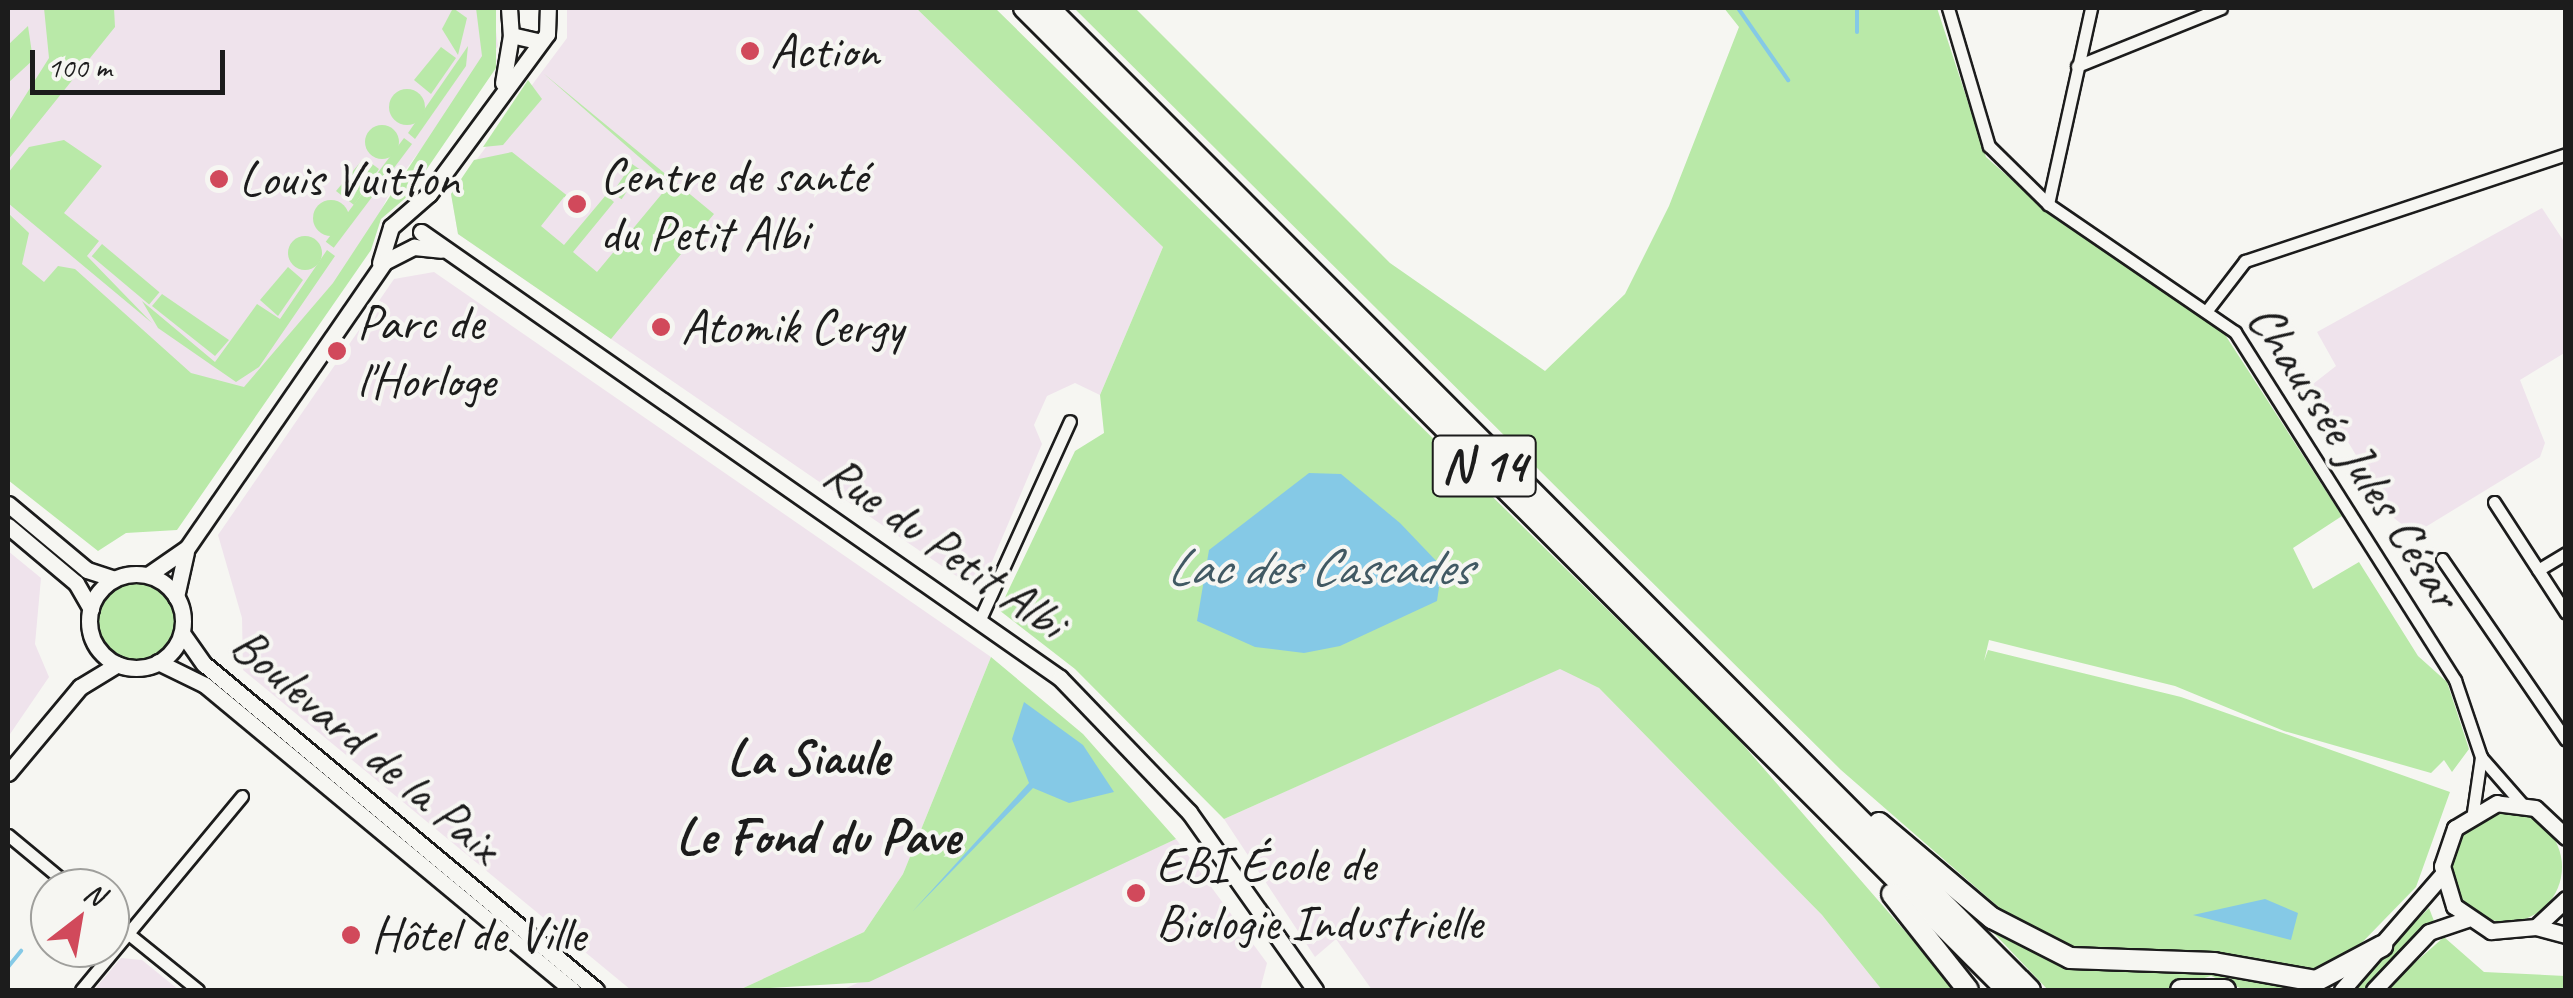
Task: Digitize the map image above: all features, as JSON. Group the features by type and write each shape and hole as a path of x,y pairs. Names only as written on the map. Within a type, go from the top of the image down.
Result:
{"highway":[{"name":"N 14","path":"1024,8 1800,772 2030,990"},
{"name":"N 14","path":"1049,8 1800,772 2006,990"},
{"path":"1800,772 1992,918 2070,958 2214,963 2316,982 2382,946"},
{"path":"1800,772 1968,990"},
{"path":"2181,990 2225,990"}],"street":[{"path":"487,113 510,66 509,8"},
{"path":"8,504 90,572 114,579 148,575 187,548 377,270 390,235 402,218 429,194 551,25 548,8"},
{"name":"Chaussée Jules César","path":"1948,8 1989,146 2048,204 2208,309 2235,332 2455,680 2480,757 2522,804"},
{"path":"2048,204 2091,8"},
{"path":"2077,66 2221,8"},
{"path":"511,35 538,41"},
{"path":"2208,309 2244,261 2566,154"},
{"path":"377,270 415,239 429,194"},
{"name":"Rue du Petit Albi","path":"402,218 415,239 450,252 981,617 1073,690 1167,786 1316,990"},
{"path":"390,235 415,239"},
{"path":"981,617 1070,421"},
{"path":"2494,502 2566,613"},
{"path":"8,526 76,583 90,609 93,640 80,686"},
{"path":"8,773 80,686 118,664 158,662 182,632 176,597 187,548"},
{"path":"2538,570 2566,553"},
{"path":"2442,558 2566,740"},
{"path":"148,575 176,597"},
{"path":"90,609 114,579"},
{"name":"Boulevard de la Paix","path":"182,632 204,664 596,990"},
{"path":"93,640 118,664"},
{"name":"Boulevard de la Paix","path":"158,662 206,685 573,990"},
{"name":"Chaussée Jules César","path":"2473,812 2480,757"},
{"path":"130,932 242,796"},
{"path":"2342,990 2442,875 2450,835 2473,812 2522,804 2546,814 2566,815"},
{"path":"2546,814 2566,836"},
{"path":"8,835 48,868"},
{"path":"2442,875 2467,919 2500,933 2536,927 2566,935"},
{"path":"2536,927 2566,899"},
{"path":"2374,990 2428,932 2467,919"},
{"path":"130,936 198,990"},
{"path":"81,990 99,968"}],"shaded area":[{"path":"8,8 493,8 498,46 392,188 364,245 180,512 8,472"},
{"path":"567,8 916,8 1163,247 1100,395 1075,383 1047,396 1034,425 1042,444 983,583 971,586 458,234 451,194 567,38"},
{"path":"2542,208 2565,243 2566,352 2520,380 2545,443 2540,457 2414,534 2394,518 2313,384 2336,366 2317,332"},
{"path":"434,272 991,657 903,874 864,932 739,990 631,990 243,670 242,618 218,535 394,279"},
{"path":"8,551 41,578 35,644 49,677 8,737"},
{"path":"1560,668 1599,688 1822,915 1882,990 1372,990 1336,939 1315,957 1224,819"},
{"name":"EBI École de Biologie Industrielle","path":"1176,839 1267,963 1260,990 842,990"},
{"path":"130,959 142,960 179,990 94,990 113,968 130,968"}],"green space":[{"path":"44,8 114,8 115,27 8,160 8,123 49,58"},
{"path":"453,8 467,18 458,55 442,29"},
{"path":"476,8 496,8 496,68 409,195 381,219 371,250 177,530 126,533 98,551 8,480 8,213 29,233 22,264 44,282 58,266 75,269 191,373 244,387 333,283 482,56"},
{"path":"916,8 995,8 1732,732 1956,990 1882,990 1822,915 1599,688 1560,669 1224,819 1075,669 999,610 1075,451 1104,433 1100,395 1163,247"},
{"path":"1074,8 1135,8 1390,263 1545,371 1625,294 1669,206 1739,27 1724,8 1937,8 1986,157 2057,220 2222,330 2342,516 2293,548 2313,589 2359,562 2418,656 2447,682 2469,749 2452,772 2444,760 2431,773 2284,731 2175,686 1989,640 1984,661 1988,650 2181,697 2450,792 2416,887 2346,959 2317,969 2220,953 2073,948 2018,924 1841,770"},
{"path":"28,26 33,60 8,83 8,45"},
{"path":"468,46 466,66 415,139 408,133"},
{"path":"441,47 456,58 431,94 414,80"},
{"path":"543,73 714,214 611,339 458,234 451,194 474,160 512,152 574,201 564,197 541,226 564,245 606,195 614,202 573,252 597,272 670,184"},
{"path":"528,80 542,99 503,145 483,147"},
{"path":"407,89 420,94 425,107 420,120 407,125 394,120 389,107 394,94"},
{"path":"382,125 394,130 399,142 394,154 382,159 370,154 365,142 370,130"},
{"path":"404,138 412,144 334,248 326,242"},
{"path":"64,140 102,166 64,213 99,241 87,256 152,323 8,203 8,173 29,147"},
{"path":"364,158 379,169 354,205 336,191"},
{"path":"632,164 641,170 622,199 612,193"},
{"path":"331,200 344,205 349,218 344,231 331,236 318,231 313,218 318,205"},
{"path":"305,236 317,241 322,253 317,265 305,270 293,265 288,253 293,241"},
{"path":"102,244 159,292 149,304 92,256"},
{"path":"327,250 335,256 259,367 236,382 158,328 142,301 215,362 257,304 280,319"},
{"path":"288,267 303,280 278,316 260,300"},
{"path":"162,294 229,340 215,356 152,306"},
{"path":"136,581 151,584 164,593 173,606 173,636 164,649 151,658 136,661 121,658 108,649 99,636 96,621 99,606 108,593 121,584"},
{"path":"991,657 1083,734 1176,839 869,982 739,990 864,932 903,874"},
{"path":"2507,812 2528,816 2546,828 2558,846 2562,867 2558,888 2546,906 2528,918 2507,922 2486,918 2468,906 2456,888 2452,867 2456,846 2468,828 2486,816"},
{"path":"2429,908 2434,921 2364,990 2347,990"},
{"path":"1988,927 2077,967 2180,967 2319,990 2245,990 2211,976 2164,990 2048,990"},
{"path":"2444,937 2484,972 2565,976 2565,990 2384,990"}],"water":[{"name":"Lac des Cascades","path":"1309,473 1341,474 1400,523 1442,567 1437,601 1340,646 1304,653 1255,647 1197,621 1209,550"},
{"path":"1024,702 1083,745 1114,792 1069,803 1033,788 912,912 1029,783 1012,739"},
{"path":"2265,899 2298,913 2291,940 2193,915"}],"waterway":[{"path":"1738,8 1788,80"},
{"path":"1857,8 1857,32"},
{"path":"8,967 21,951"}],"place":[{"name":"Action","path":"750,51"},
{"name":"Louis Vuitton","path":"219,179"},
{"name":"Centre de santé du Petit Albi","path":"577,204"},
{"name":"Atomik Cergy","path":"661,327"},
{"name":"Parc de l'Horloge","path":"337,351"},
{"name":"EBI École de Biologie Industrielle","path":"1136,893"},
{"name":"Hôtel de Ville","path":"351,935"}],"district":[{"name":"La Siaule","path":"808,758"},
{"name":"Le Fond du Pave","path":"818,837"}]}
